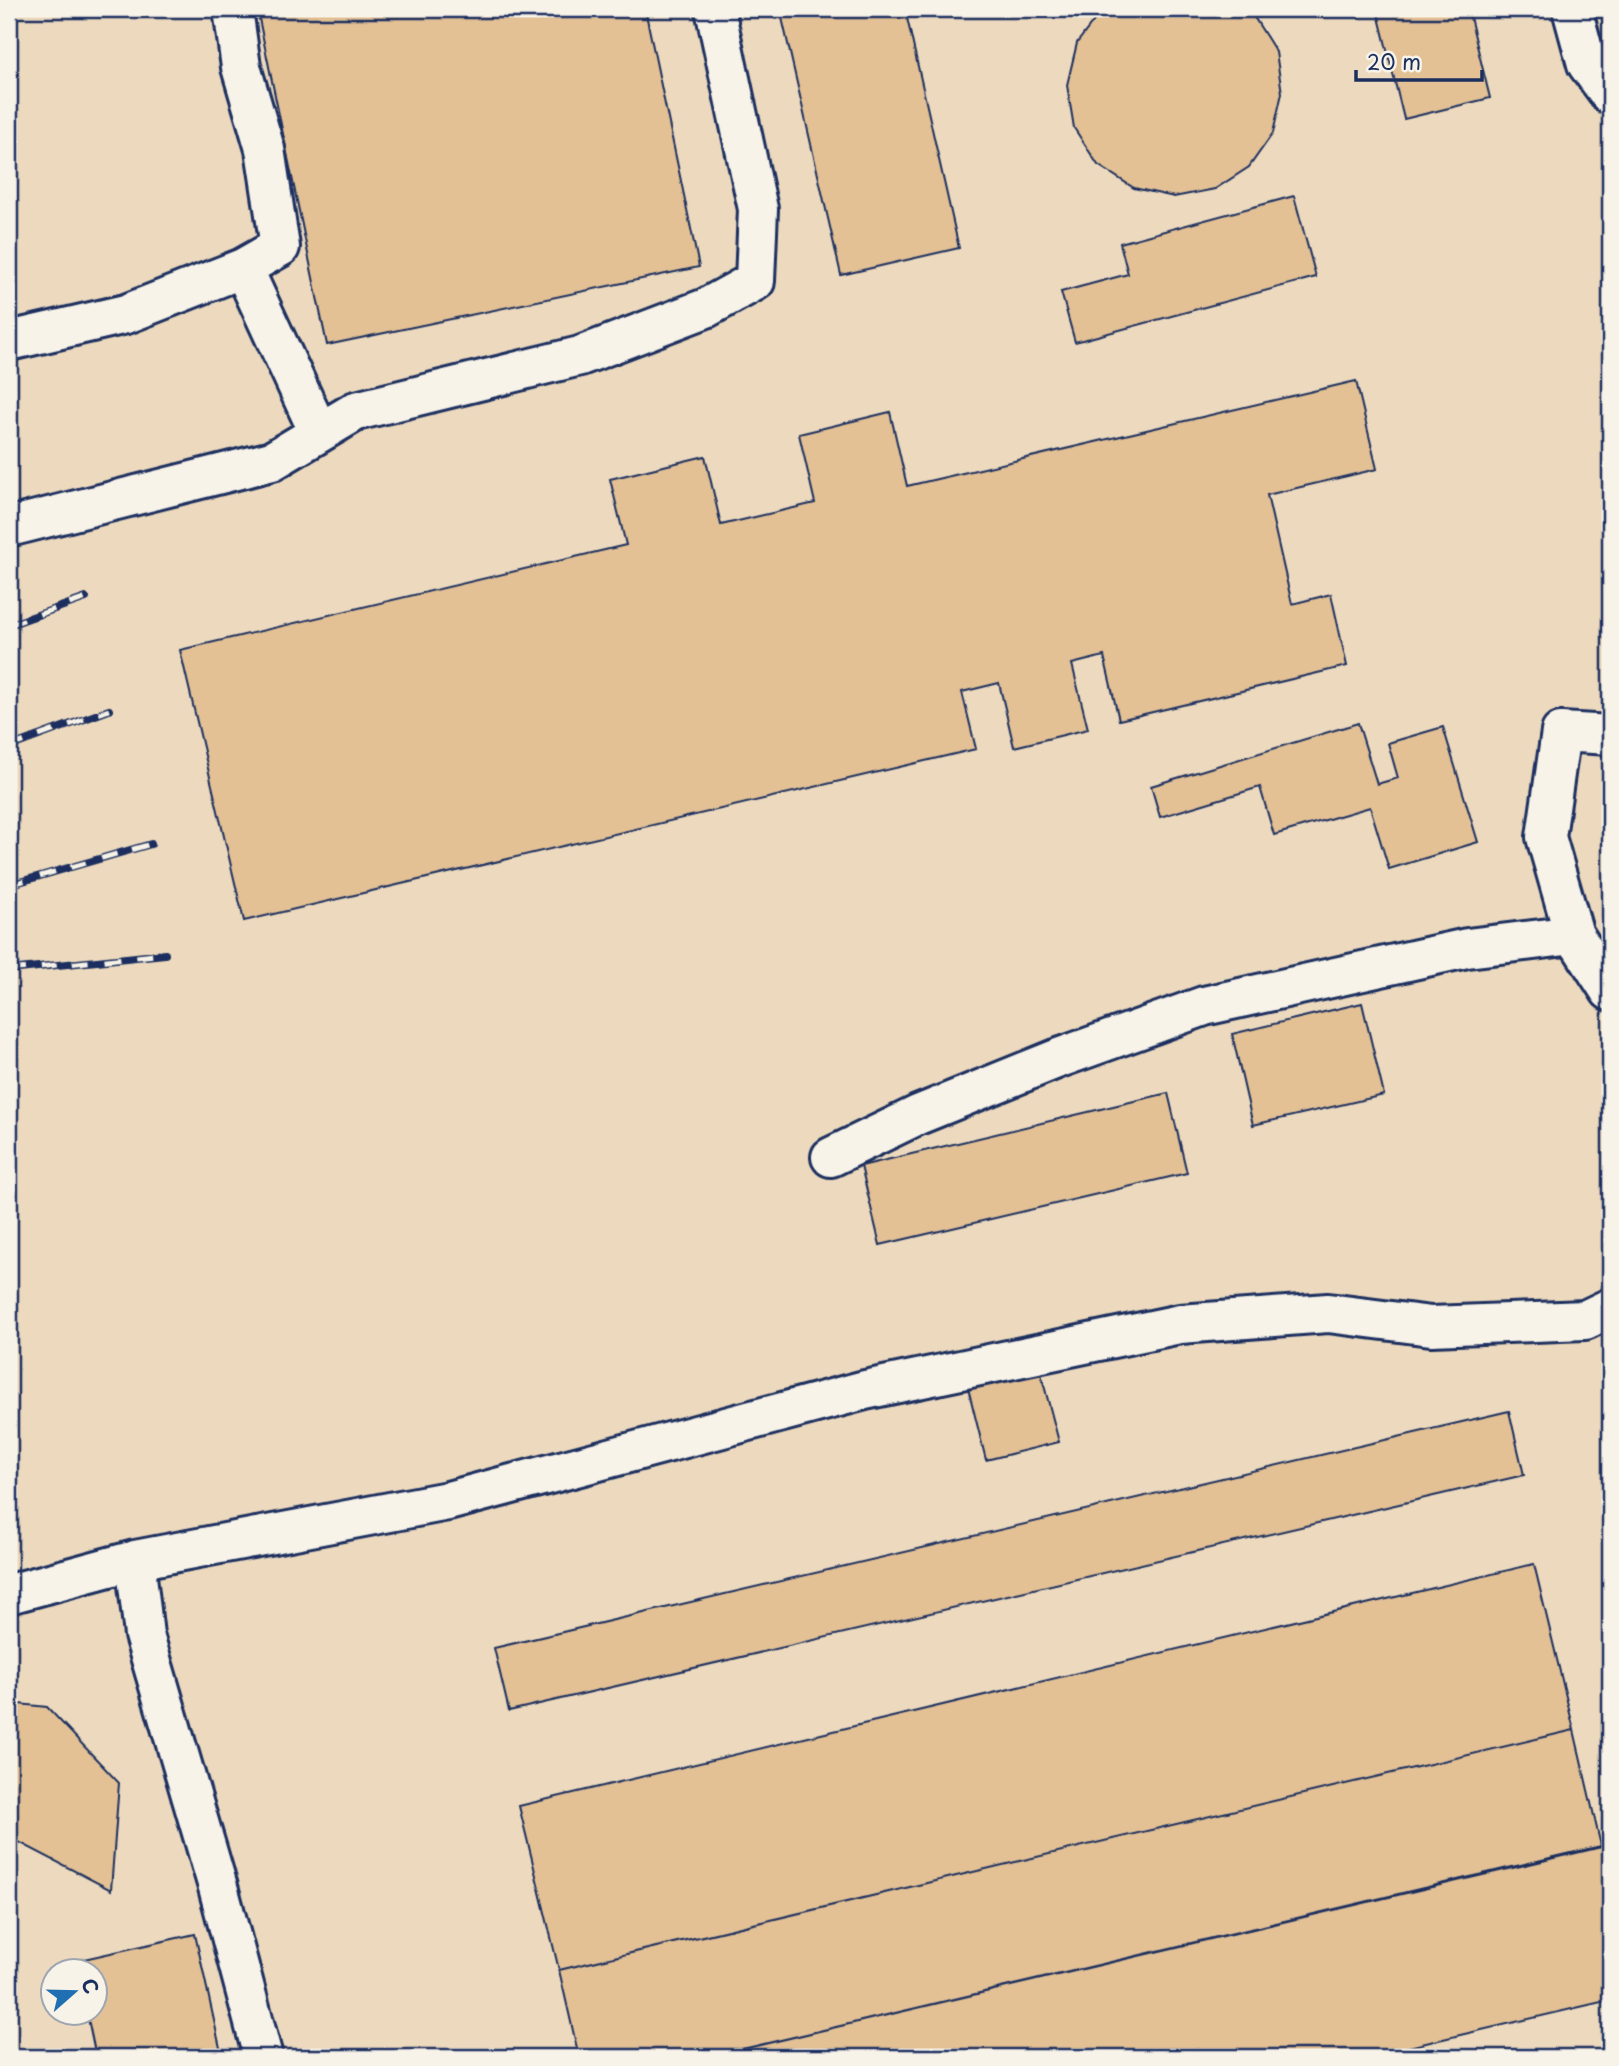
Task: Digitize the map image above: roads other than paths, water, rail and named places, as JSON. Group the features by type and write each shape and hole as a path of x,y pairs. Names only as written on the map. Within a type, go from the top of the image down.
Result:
{"lane":[{"path":"9,341 126,314 243,268 280,247 265,149 241,67 233,9"},
{"path":"9,527 272,461 356,411 580,356 706,309 755,281 758,209 715,9"},
{"path":"1572,9 1587,64 1610,95"},
{"path":"243,268 319,433"},
{"path":"1610,735 1561,732 1546,837 1574,935 1610,990"},
{"path":"831,1157 918,1115 1059,1058 1204,1006 1467,948 1574,935"},
{"path":"9,1594 135,1560 448,1501 865,1390 1180,1324 1328,1313 1430,1326 1585,1320 1610,1308"},
{"path":"135,1560 144,1635 218,1887 263,2057"}],"railway":[{"path":"9,625 86,598"},
{"path":"9,747 109,710"},
{"path":"9,885 151,844"},
{"path":"9,970 165,954"}]}
